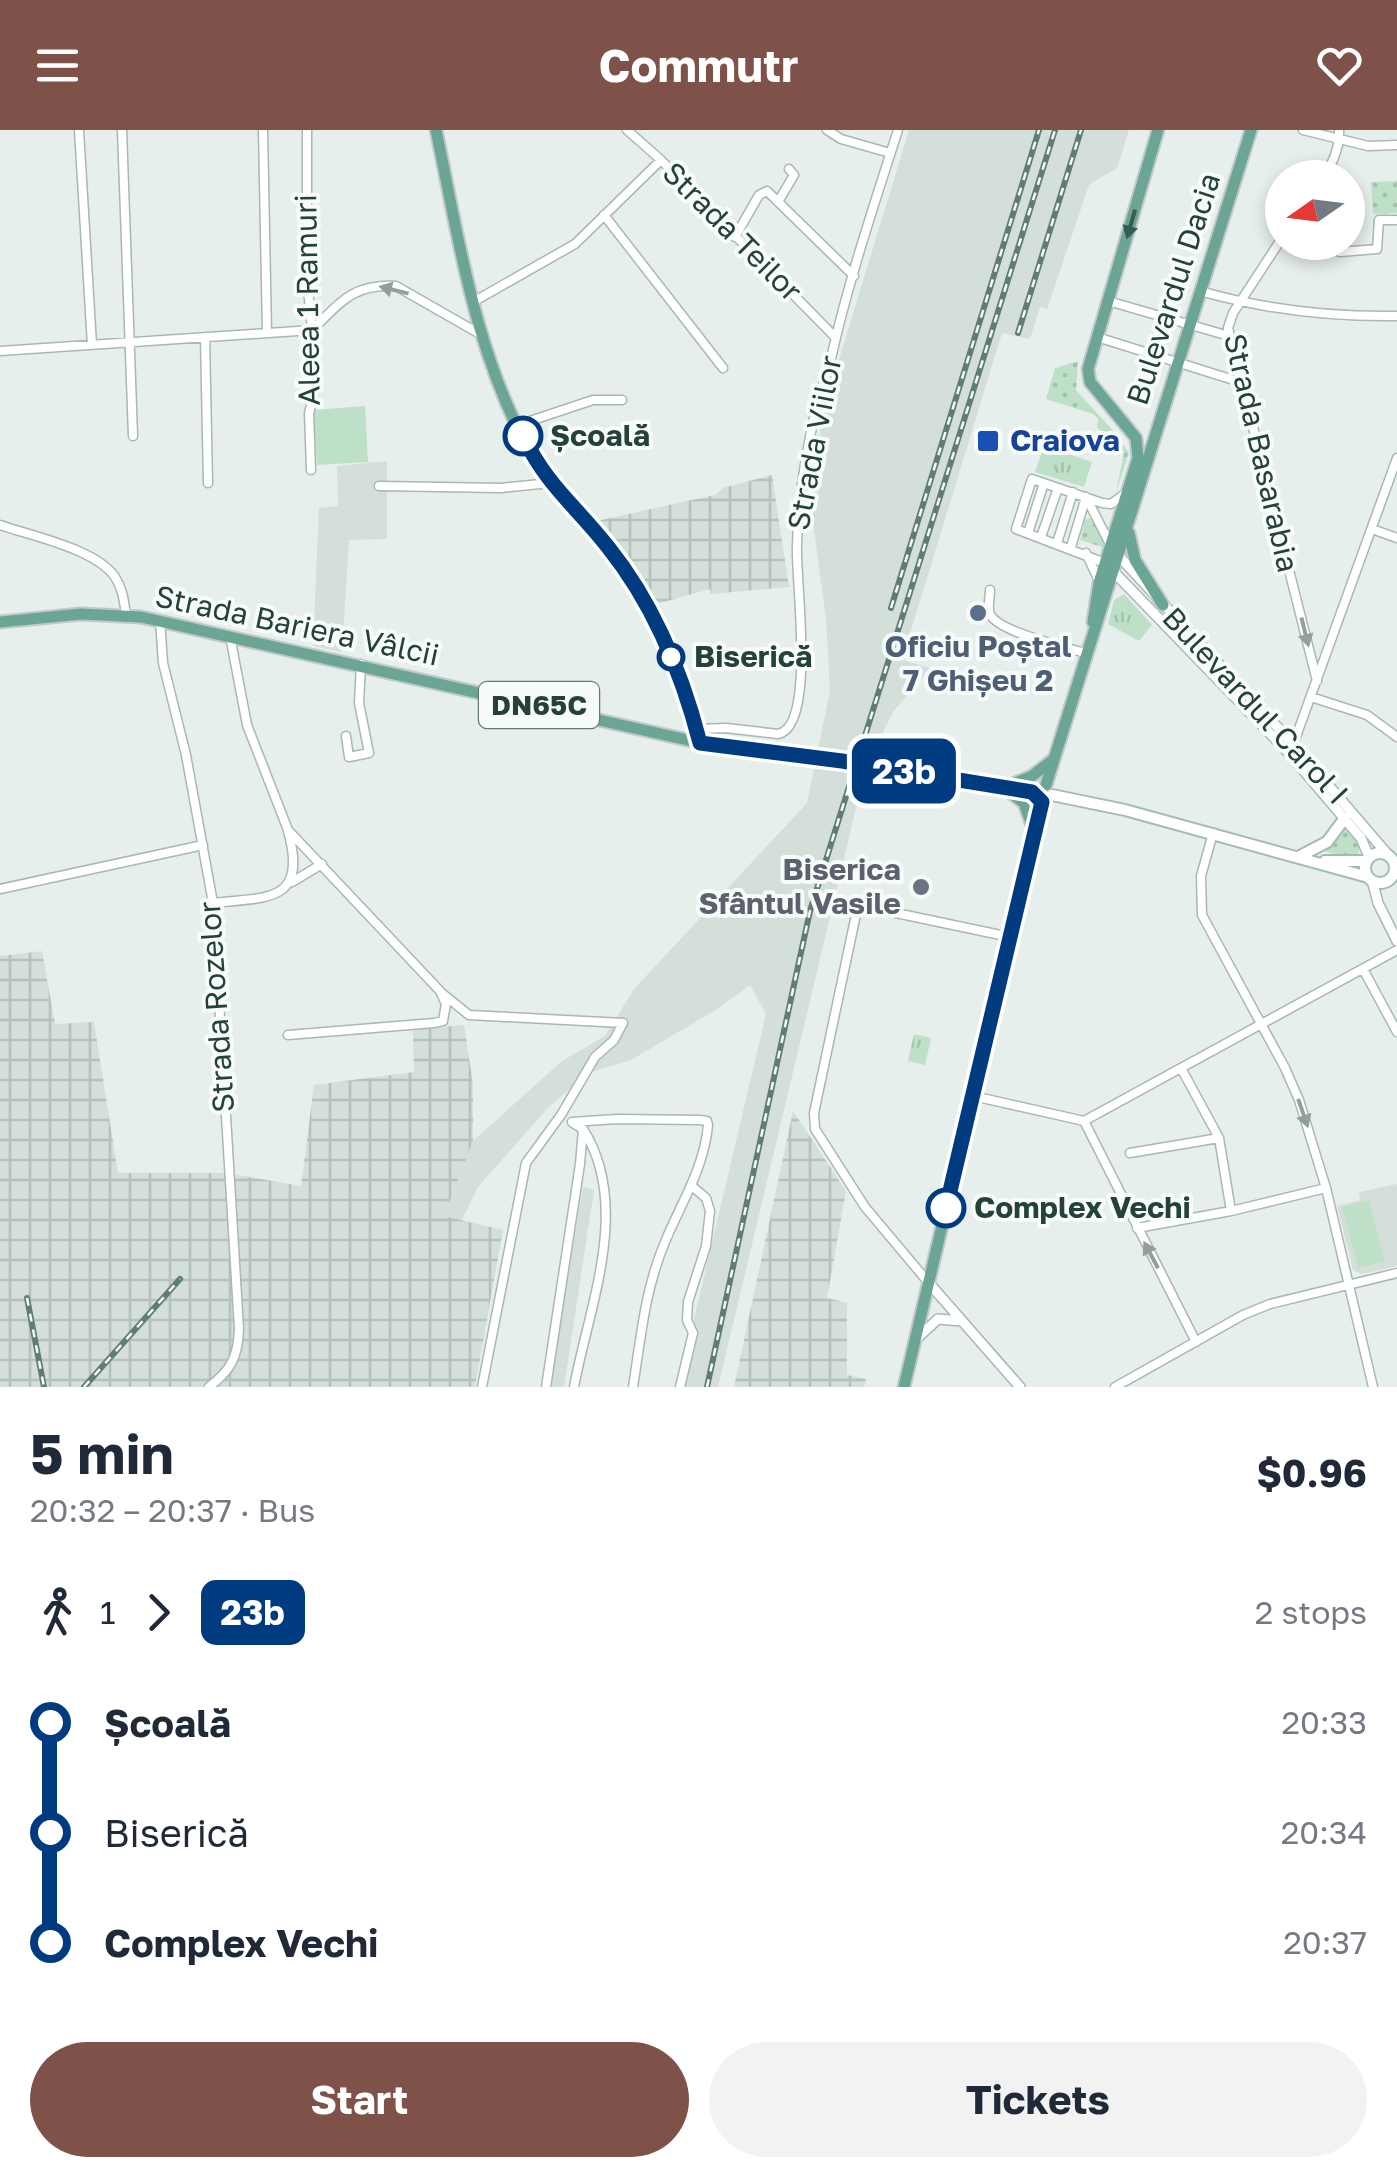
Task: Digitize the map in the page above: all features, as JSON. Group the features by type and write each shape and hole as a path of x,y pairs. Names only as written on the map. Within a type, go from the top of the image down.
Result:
{"main road":[{"path":"436,130 480,334 495,378 550,483 606,544 633,581 666,644 700,743"},
{"path":"1154,434 1136,438 1088,377 1158,130"},
{"name":"Bulevardul Dacia","path":"904,1387 1044,794 1251,130"},
{"name":"Bulevardul Dacia","path":"1091,636 1099,583 1138,458 1136,438"},
{"path":"1129,523 1132,554 1163,605"},
{"name":"Strada Bariera Vâlcii","path":"0,622 81,614 160,620 700,743 816,757"},
{"path":"1003,788 1032,776 1054,759"},
{"path":"869,765 1044,794 1212,833 1319,861 1397,889"},
{"path":"1003,788 1024,803 1034,835"},
{"path":"1300,856 1326,842 1345,818"},
{"path":"1319,861 1368,859 1379,853 1394,864 1392,876 1374,880"},
{"path":"1368,859 1374,880"}],"street":[{"path":"79,130 92,345"},
{"path":"122,130 133,436"},
{"path":"263,130 266,333"},
{"name":"Aleea 1 Ramuri","path":"307,130 306,279 312,330 312,470"},
{"name":"Strada Teilor","path":"627,130 835,337"},
{"path":"826,130 841,139 890,152"},
{"name":"Strada Viilor","path":"697,729 778,734 792,726 798,694 802,606 796,548 811,432 835,337 898,130"},
{"path":"1302,130 1368,146 1397,145"},
{"path":"1333,160 1340,141 1339,130"},
{"path":"473,302 586,236 661,160"},
{"path":"778,202 794,174 789,169"},
{"path":"735,237 767,190 854,276"},
{"path":"604,215 722,368"},
{"path":"1365,250 1377,249 1379,220 1397,220"},
{"name":"Strada Basarabia","path":"1268,260 1230,321 1228,336 1317,681"},
{"path":"0,339 0,350 312,330 350,294 362,287 382,286 396,286 480,334"},
{"path":"1200,291 1240,302 1340,316 1397,316"},
{"path":"1108,301 1228,336"},
{"path":"206,336 208,483"},
{"path":"1097,338 1240,382"},
{"path":"518,425 593,400 622,400"},
{"path":"1290,748 1397,458"},
{"path":"1105,563 1016,528 1032,479 1111,504 1128,490"},
{"path":"379,486 502,488 550,483"},
{"path":"1028,533 1044,483"},
{"path":"1041,537 1058,488"},
{"path":"1057,542 1072,492"},
{"path":"1086,496 1110,546"},
{"path":"1072,548 1086,496"},
{"path":"0,525 94,558 115,577 122,590 126,615"},
{"path":"1372,528 1397,538"},
{"name":"Bulevardul Carol I","path":"1110,546 1394,864"},
{"path":"1086,553 1099,583"},
{"name":"Bulevardul Carol I","path":"1105,563 1290,748 1362,838 1368,859"},
{"path":"990,590 988,608 994,620 1010,629 1086,653"},
{"name":"Strada Rozelor","path":"160,620 163,663 212,904 239,1329 235,1360 208,1387"},
{"path":"230,636 248,725 288,830 295,862 288,884"},
{"path":"346,736 350,757 368,753 359,703 361,664"},
{"path":"1311,697 1367,715 1397,737"},
{"path":"288,830 440,991 469,1016 622,1024 614,1040 595,1057 526,1164 482,1387"},
{"path":"1212,833 1201,876 1202,915 1299,1100 1326,1188 1373,1387"},
{"path":"0,889 203,845"},
{"path":"212,904 271,896 322,864"},
{"path":"1374,880 1378,903 1397,941"},
{"path":"1010,937 858,906 814,1113 816,1129 865,1207 1020,1387"},
{"path":"972,1096 1084,1121 1397,950"},
{"path":"1363,969 1397,1032"},
{"path":"288,1035 443,1021 446,1004 440,991"},
{"path":"1181,1068 1218,1138 1231,1212"},
{"path":"561,1115 583,1129 601,1164 604,1212 602,1272 582,1340 574,1387"},
{"path":"572,1122 617,1118 707,1121 708,1132 693,1187 665,1242 644,1304 632,1387"},
{"path":"1084,1121 1196,1342"},
{"path":"546,1387 583,1129"},
{"path":"1130,1153 1218,1138"},
{"path":"680,1387 693,1333 687,1320 688,1302 706,1246 710,1211 706,1198 693,1187"},
{"path":"1136,1228 1231,1212 1326,1188"},
{"path":"1115,1387 1270,1304 1397,1273"},
{"path":"914,1342 938,1319 964,1322"}],"shaded area":[{"path":"909,130 1129,130 1117,168 1089,185 1047,309 1040,307 1030,339 1002,333 902,660 930,668 893,712 865,770 718,1387 678,1387 766,1014 750,985 631,1060 588,1073 547,1109 478,1187 461,1222 444,1216 473,1141 562,1061 605,1036 634,989 807,803 830,691 826,620 813,522 807,521 823,412"},
{"path":"387,461 387,539 349,540 342,652 313,646 319,508 338,506 337,466"},
{"path":"772,475 789,587 711,594 710,589 650,606 629,565 592,522 715,495 723,488"},
{"path":"42,951 55,1024 94,1022 118,1173 227,1173 301,1186 314,1085 414,1072 413,1029 464,1025 473,1084 473,1141 444,1216 503,1230 475,1387 0,1387 0,956"},
{"path":"793,1111 846,1191 827,1298 847,1303 847,1375 866,1379 864,1387 734,1387"},
{"path":"1397,1184 1397,1266 1362,1274 1353,1270 1337,1206 1360,1200 1359,1192"},
{"path":"583,1187 594,1190 564,1387 549,1387"}],"green space":[{"path":"1397,181 1397,213 1373,214 1371,182"},
{"path":"1078,361 1076,390 1129,453 1116,493 1124,452 1113,448 1107,434 1097,428 1098,419 1093,414 1046,399 1055,368"},
{"path":"365,406 368,462 317,465 313,410"},
{"path":"1044,446 1092,462 1084,487 1035,472"},
{"path":"1090,518 1105,548 1080,540 1085,520"},
{"path":"1124,594 1152,625 1139,641 1108,624 1114,600"},
{"path":"1347,828 1359,841 1359,854 1346,857 1320,850"},
{"path":"914,1034 931,1038 925,1065 908,1061"},
{"path":"1369,1200 1385,1261 1358,1268 1342,1207"}],"tunnel":[{"path":"816,757 869,765"}],"railway":[{"path":"891,608 1039,130"},
{"path":"707,1387 810,911 1055,130"},
{"path":"1018,333 1081,130"},
{"path":"84,1387 180,1279"},
{"path":"27,1298 44,1387"}],"bus line":[{"name":"23b","path":"523,436 550,483 606,544 633,581 666,644 692,710 700,743 1034,792 1042,802 946,1208"}],"place":[{"name":"Școală","path":"523,436"},
{"name":"Craiova","path":"988,441"},
{"name":"Oficiu Poștal 7 Ghișeu 2","path":"978,613"},
{"name":"Biserică","path":"671,657"},
{"name":"Biserica Sfântul Vasile","path":"921,887"},
{"name":"Complex Vechi","path":"946,1208"}]}
